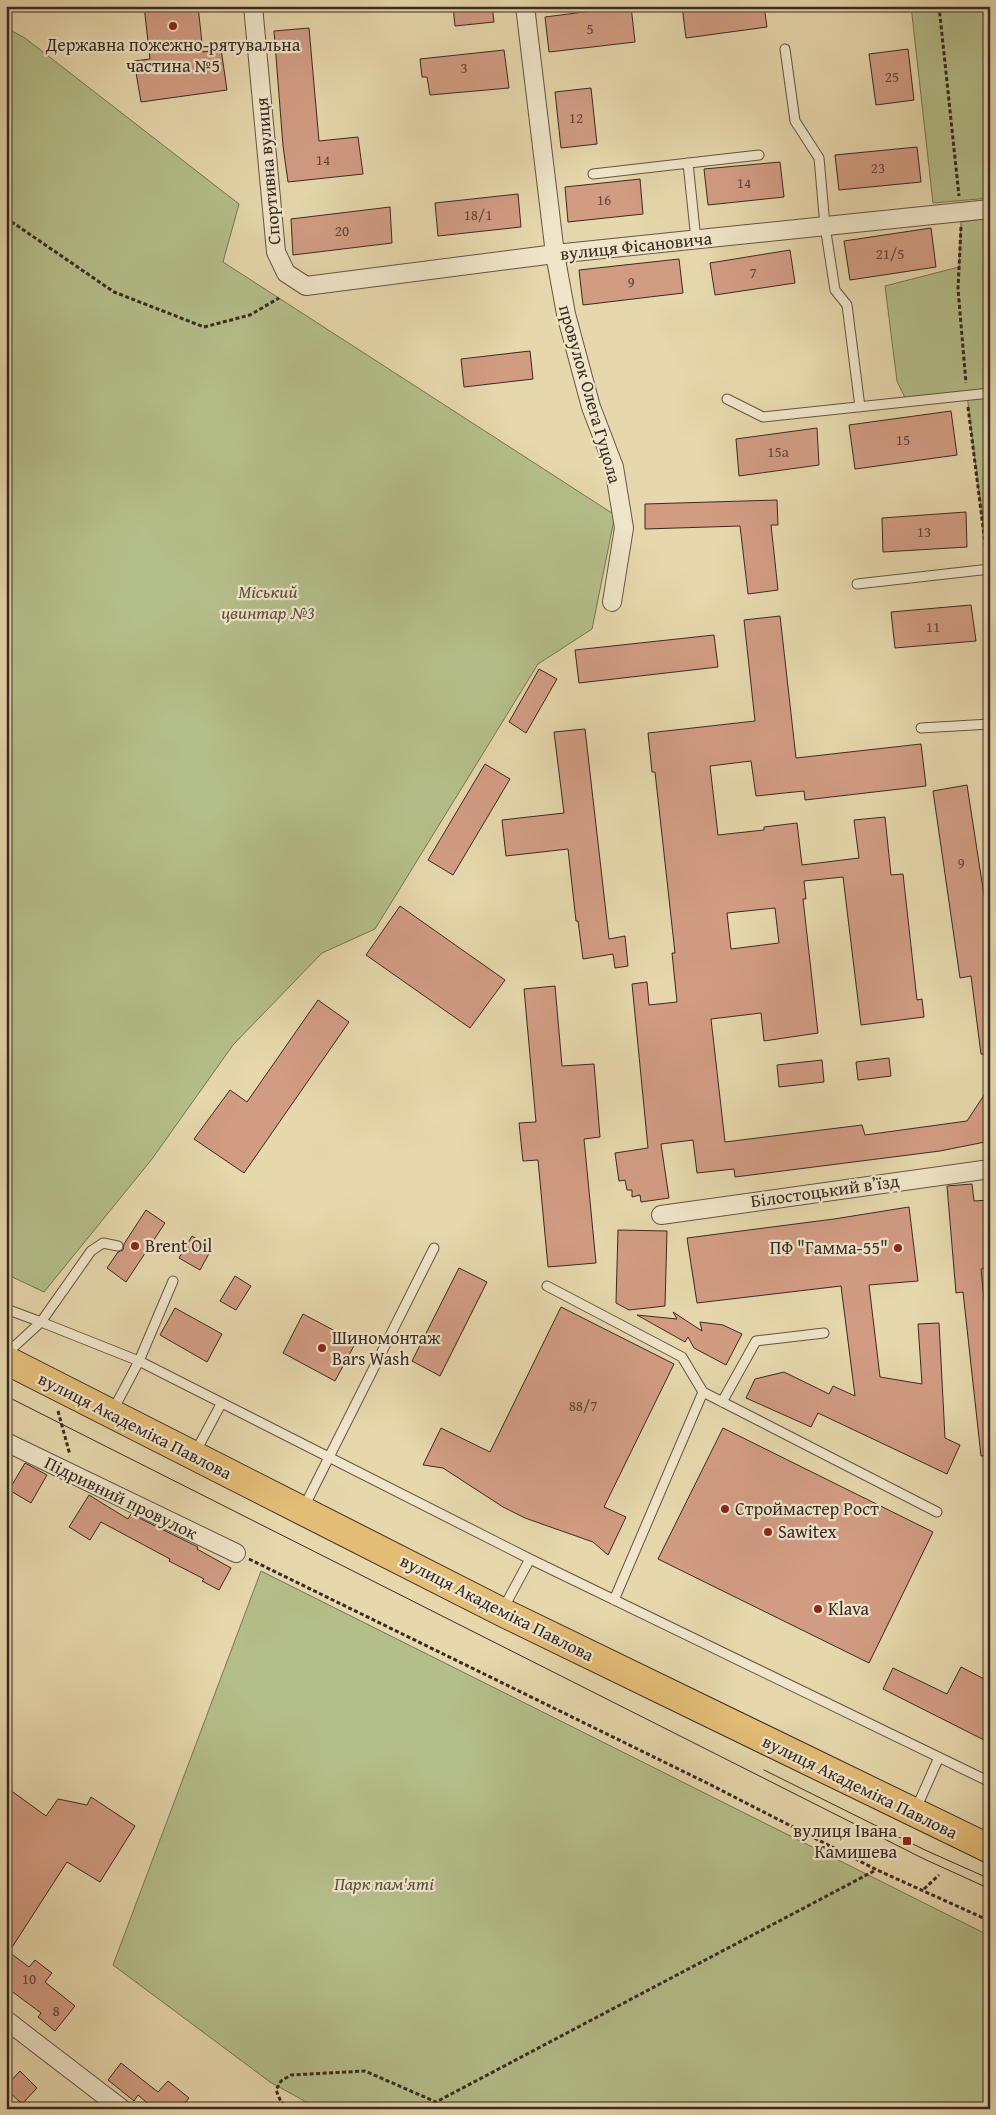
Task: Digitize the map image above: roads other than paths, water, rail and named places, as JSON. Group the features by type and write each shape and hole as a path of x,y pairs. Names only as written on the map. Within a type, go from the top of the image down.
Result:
{"main road":[{"name":"вулиця Академіка Павлова","path":"6,1360 502,1612 990,1849"}],"street":[{"name":"Спортивна вулиця","path":"253,6 276,252 286,273"},
{"name":"провулок Олега Гуцола","path":"525,6 555,254 566,314 591,408 614,467 624,528 612,602"},
{"name":"вулиця Фісановича","path":"286,273 306,286 555,254 990,209"},
{"name":"Білостоцький в’їзд","path":"661,1215 990,1169"},
{"name":"Підривний провулок","path":"6,1442 236,1553"},
{"path":"6,2020 122,2109"}],"lane":[{"path":"785,49 795,121 819,158 825,226 835,290 847,306 860,407"},
{"path":"593,174 759,155"},
{"path":"688,163 696,240"},
{"path":"727,399 763,417 990,393"},
{"path":"857,584 989,569"},
{"path":"921,728 990,724"},
{"path":"6,1354 41,1322 92,1251 103,1243 118,1246"},
{"path":"303,1510 434,1248"},
{"path":"111,1414 139,1361 173,1281"},
{"path":"548,1286 682,1357 703,1392 937,1512"},
{"path":"6,1309 139,1361 530,1559 990,1782"},
{"path":"722,1402 756,1341 824,1333"},
{"path":"614,1600 703,1392"},
{"path":"194,1456 221,1404"},
{"path":"502,1612 530,1559"},
{"path":"915,1814 940,1757"}],"tram line":[{"path":"6,1396 922,1858 990,1889"},
{"path":"764,1770 925,1850 990,1879"}],"place":[{"name":"Державна пожежно-рятувальна частина №5","path":"173,26"},
{"name":"Brent Oil","path":"135,1246"},
{"name":"ПФ \"Гамма-55\"","path":"898,1248"},
{"name":"Шиномонтаж Bars Wash","path":"322,1348"},
{"name":"Строймастер Рост","path":"725,1509"},
{"name":"Sawitex","path":"768,1532"},
{"name":"Klava","path":"818,1609"},
{"name":"вулиця Івана Камишева","path":"907,1841"}],"park label":[{"name":"Міський цвинтар №3","path":"268,602"},
{"name":"Парк пам'яті","path":"384,1884"}]}
